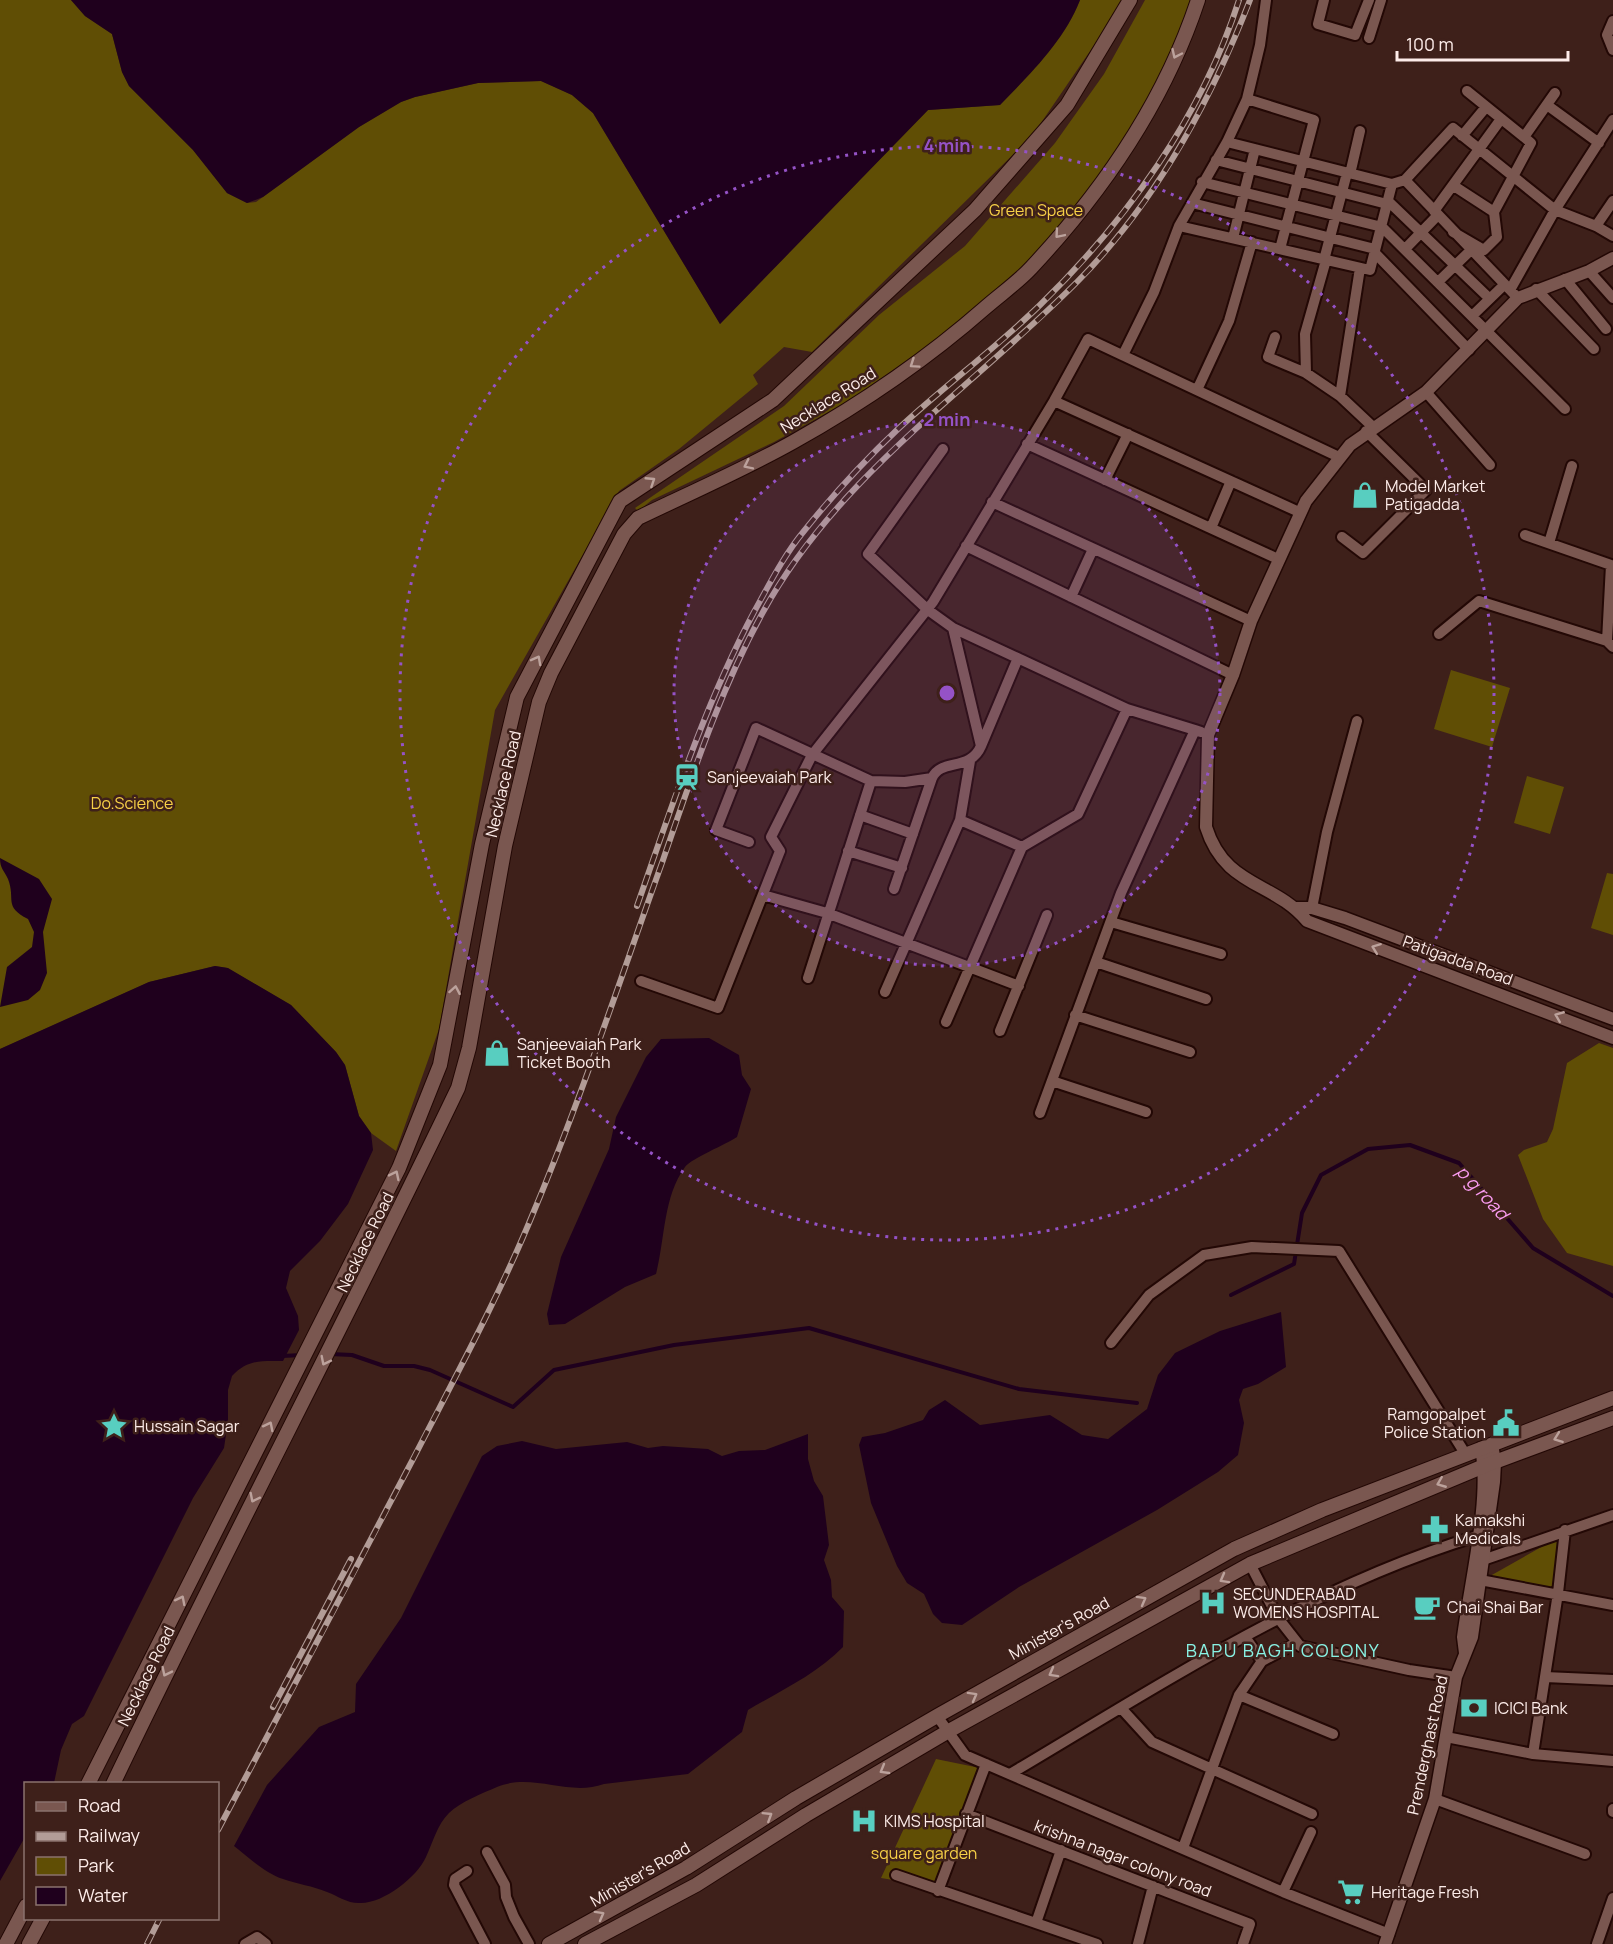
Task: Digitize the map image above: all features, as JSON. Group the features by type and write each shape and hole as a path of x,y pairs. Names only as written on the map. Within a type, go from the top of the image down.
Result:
{"main road":[{"name":"Necklace Road","path":"89,1782 399,1168 440,1065 482,844 517,697 620,501 773,400 975,210 1067,105 1130,0"},
{"name":"Necklace Road","path":"114,1782 180,1643 310,1390 458,1088 470,1048 505,846 539,702 551,673 624,534 638,519 793,443 840,413 944,344 1030,269 1112,171 1146,117 1191,22 1198,0"},
{"path":"620,501 638,519"},
{"path":"517,697 539,702"},
{"path":"440,1065 462,1074"},
{"name":"Minister's Road","path":"549,1944 686,1868 796,1798 937,1716 1234,1549 1322,1510 1613,1398"},
{"name":"Minister's Road","path":"587,1944 696,1885 806,1815 947,1732 1251,1564 1490,1464 1613,1418"},
{"path":"6,1944 24,1910"},
{"path":"29,1944 42,1920"}],"street":[{"path":"1123,355 1154,292 1179,226 1202,182 1227,142 1246,99 1260,45 1266,0"},
{"path":"1324,0 1318,25 1355,35 1369,0"},
{"path":"1369,38 1382,0"},
{"path":"1613,21 1607,35 1613,50"},
{"path":"1453,232 1484,250 1497,237 1494,212 1531,142 1467,91"},
{"path":"1524,137 1556,93"},
{"path":"1246,99 1314,120 1280,249"},
{"path":"1547,105 1599,143"},
{"path":"1462,136 1486,107"},
{"path":"1405,249 1421,234 1501,119"},
{"path":"943,449 868,554 928,610 953,628 1127,709 1208,735 1233,675 1251,621 1299,512 1339,457 1370,429 1426,392 1488,331 1555,210 1613,120"},
{"path":"1227,142 1392,184 1405,180 1453,128 1555,210 1596,226 1613,236"},
{"path":"1306,373 1305,334 1341,193 1360,131"},
{"path":"1233,238 1255,149"},
{"path":"1216,160 1388,203 1489,298"},
{"path":"1405,180 1511,291"},
{"path":"1202,182 1382,227 1439,281 1565,409"},
{"path":"1179,226 1370,270 1392,184"},
{"path":"1454,186 1494,212"},
{"path":"1596,226 1613,201"},
{"path":"1192,203 1375,251 1469,350"},
{"path":"1197,390 1229,321 1252,242"},
{"path":"1439,281 1471,250"},
{"path":"1473,315 1489,298 1511,291 1536,289 1589,271 1612,260"},
{"path":"1340,396 1360,268"},
{"path":"1589,271 1613,297"},
{"path":"1565,279 1606,329"},
{"path":"1536,289 1594,348"},
{"path":"1275,337 1268,357 1306,373 1340,396 1426,490 1363,553 1342,537"},
{"path":"641,981 718,1008 780,851 771,837 812,755 928,610 1054,401 1088,339 1339,457"},
{"path":"1426,392 1490,465"},
{"path":"1054,401 1299,512"},
{"path":"1105,480 1128,434"},
{"path":"1027,444 1278,559"},
{"path":"1549,543 1572,466"},
{"path":"1211,528 1231,481"},
{"path":"992,502 1251,621"},
{"path":"1439,634 1479,601 1610,644 1611,565 1525,535"},
{"path":"966,546 1233,675"},
{"path":"1071,597 1093,549"},
{"path":"953,628 981,746"},
{"path":"885,992 960,820 970,761 981,746 1018,658"},
{"path":"946,1022 1022,848 1078,814 1127,709"},
{"path":"1312,908 1327,832 1357,721"},
{"path":"749,842 716,830 756,728 871,782 905,782 932,778"},
{"path":"1040,1113 1121,893 1195,730"},
{"name":"Patigadda Road","path":"1208,735 1206,827 1210,839 1228,866 1243,879 1297,908 1307,921 1613,1038"},
{"path":"894,889 932,778 938,770 970,761"},
{"path":"808,978 827,912 871,782"},
{"path":"860,815 913,834"},
{"path":"960,820 1022,848"},
{"path":"848,851 902,868"},
{"path":"763,894 827,912 1019,986"},
{"name":"Patigadda Road","path":"1297,908 1312,908 1453,958 1613,1019"},
{"path":"1000,1031 1047,915"},
{"path":"1111,922 1221,954"},
{"path":"1448,974 1453,958"},
{"path":"1096,962 1206,999"},
{"path":"1075,1015 1190,1052"},
{"path":"1052,1081 1146,1112"},
{"path":"1111,1343 1149,1295 1204,1255 1252,1246 1339,1251 1466,1455"},
{"name":"Prenderghast Road","path":"1387,1939 1435,1799 1456,1677 1472,1637 1483,1560 1490,1464 1486,1446"},
{"name":"Prenderghast Road","path":"1465,1654 1463,1637 1490,1464"},
{"path":"1483,1560 1613,1515"},
{"path":"1533,1754 1558,1593 1565,1530"},
{"path":"1010,1774 1278,1618 1442,1547 1477,1536"},
{"path":"1251,1564 1278,1618 1296,1643 1409,1670 1456,1677"},
{"path":"1480,1580 1613,1605"},
{"path":"1245,1637 1262,1661"},
{"path":"1183,1848 1214,1769 1239,1695 1262,1661 1296,1643"},
{"path":"1545,1677 1613,1680"},
{"path":"1239,1695 1333,1734"},
{"path":"1121,1708 1152,1742 1312,1814"},
{"path":"937,1716 965,1755 1183,1848 1387,1939"},
{"path":"1446,1737 1533,1754 1613,1761"},
{"path":"938,1891 986,1764"},
{"path":"1435,1799 1585,1854"},
{"name":"krishna nagar colony road","path":"966,1814 1250,1924 1243,1944"},
{"path":"1283,1892 1311,1832"},
{"path":"1036,1923 1061,1850"},
{"path":"487,1852 505,1885 506,1897 514,1917 529,1944"},
{"path":"467,1871 455,1879 454,1885 485,1944"},
{"path":"896,1875 1097,1944"},
{"path":"1138,1944 1154,1886"},
{"path":"1598,1944 1613,1898"},
{"path":"245,1944 256,1937 266,1944"}],"green space":[{"name":"Do.Science","path":"0,0 71,0 85,16 112,34 122,72 129,86 193,150 227,193 247,203 256,202 359,127 401,102 478,83 541,81 572,95 593,113 720,324 928,110 1000,105 1056,43 1080,0 1125,0 1032,136 812,352 784,347 753,375 758,384 679,449 619,491 495,710 439,1029 396,1151 371,1133 359,1116 345,1065 336,1052 291,1005 227,968 215,966 149,982 0,1049"},
{"name":"Green Space","path":"1145,0 1190,0 1178,40 1142,115 1072,214 1031,260 963,321 850,400 774,442 652,500 638,511 635,508 784,406 879,315 965,246 1055,143 1104,74"},
{"path":"1451,670 1510,688 1492,747 1434,729"},
{"path":"1527,776 1564,787 1550,834 1514,823"},
{"path":"1607,873 1613,874 1613,935 1591,928"},
{"path":"1599,1043 1613,1048 1613,1266 1567,1253 1543,1219 1518,1155 1524,1150 1547,1142 1553,1129 1567,1063"},
{"path":"1566,1533 1558,1590 1483,1580"},
{"name":"square garden","path":"936,1759 985,1769 941,1888 881,1878"}],"water":[{"path":"71,0 1080,0 1056,43 1000,105 928,110 720,324 593,113 572,95 541,81 478,83 415,97 401,102 359,127 263,197 247,203 227,193 193,150 129,86 122,72 112,34 85,16"},
{"path":"0,858 39,879 52,899 43,932 47,973 40,990 28,1000 0,1007 7,967 32,947 34,932 28,919 13,906 10,886 1,867"},
{"name":"Hussain Sagar","path":"215,966 228,968 291,1005 336,1052 345,1065 359,1116 371,1133 373,1150 348,1204 320,1241 290,1271 286,1288 298,1316 299,1330 283,1361 262,1361 250,1364 232,1376 228,1390 228,1421 224,1448 193,1498 84,1716 72,1724 61,1750 54,1782 24,1782 24,1839 0,1881 0,1049 149,982"},
{"path":"709,1038 739,1055 742,1075 751,1089 737,1137 685,1167 672,1192 656,1274 625,1287 565,1324 549,1325 547,1314 561,1257 609,1149 616,1117 646,1057 661,1039"},
{"path":"1281,1312 1286,1367 1258,1384 1243,1389 1239,1400 1244,1423 1238,1455 1218,1472 1157,1510 1019,1587 962,1625 942,1623 933,1614 924,1594 907,1583 897,1566 871,1503 859,1445 862,1437 885,1433 923,1420 929,1410 945,1400 980,1425 1050,1415 1082,1435 1108,1439 1147,1409 1158,1375 1175,1353 1220,1331"},
{"path":"808,1434 808,1459 814,1481 823,1496 829,1545 824,1560 831,1580 832,1597 844,1611 843,1647 810,1674 748,1710 742,1732 688,1774 577,1788 524,1782 497,1787 465,1802 449,1813 441,1823 422,1865 415,1873 399,1888 370,1902 352,1902 322,1890 288,1881 257,1865 234,1846 267,1785 319,1727 355,1712 356,1684 401,1618 482,1456 497,1446 522,1441 556,1449 627,1442 648,1448 663,1446 708,1449 722,1456 739,1451 765,1450"}],"waterway":[{"name":"p g road","path":"1231,1295 1294,1264 1302,1213 1321,1175 1368,1149 1410,1145 1459,1163 1533,1248 1613,1296"},
{"path":"330,1354 352,1355 384,1366 414,1366 430,1370 513,1407 554,1370 674,1345 809,1328 1019,1389 1137,1403"},
{"path":"282,1356 302,1355"}],"railway":[{"path":"637,906 704,720 754,612 790,550 849,478 873,453 915,413 1023,321 1103,238 1158,164 1183,125 1205,85 1239,0"},
{"path":"219,1828 460,1369 520,1243 552,1168 585,1080 708,734 733,672 763,612 794,563 829,518 867,476 908,436 1037,321 1078,281 1132,218 1156,185 1199,113 1250,0"},
{"path":"273,1707 351,1559"},
{"path":"147,1944 159,1920"}],"place":[{"name":"Model Market Patigadda","path":"1365,495"},
{"name":"Sanjeevaiah Park","path":"687,777"},
{"name":"Sanjeevaiah Park Ticket Booth","path":"497,1053"},
{"name":"Ramgopalpet Police Station","path":"1506,1423"},
{"name":"Hussain Sagar","path":"114,1426"},
{"name":"Kamakshi Medicals","path":"1435,1529"},
{"name":"SECUNDERABAD WOMENS HOSPITAL","path":"1213,1603"},
{"name":"Chai Shai Bar","path":"1427,1607"},
{"name":"ICICI Bank","path":"1474,1708"},
{"name":"KIMS Hospital","path":"864,1821"},
{"name":"Heritage Fresh","path":"1351,1892"}],"district":[{"name":"BAPU BAGH COLONY","path":"1283,1650"}]}
